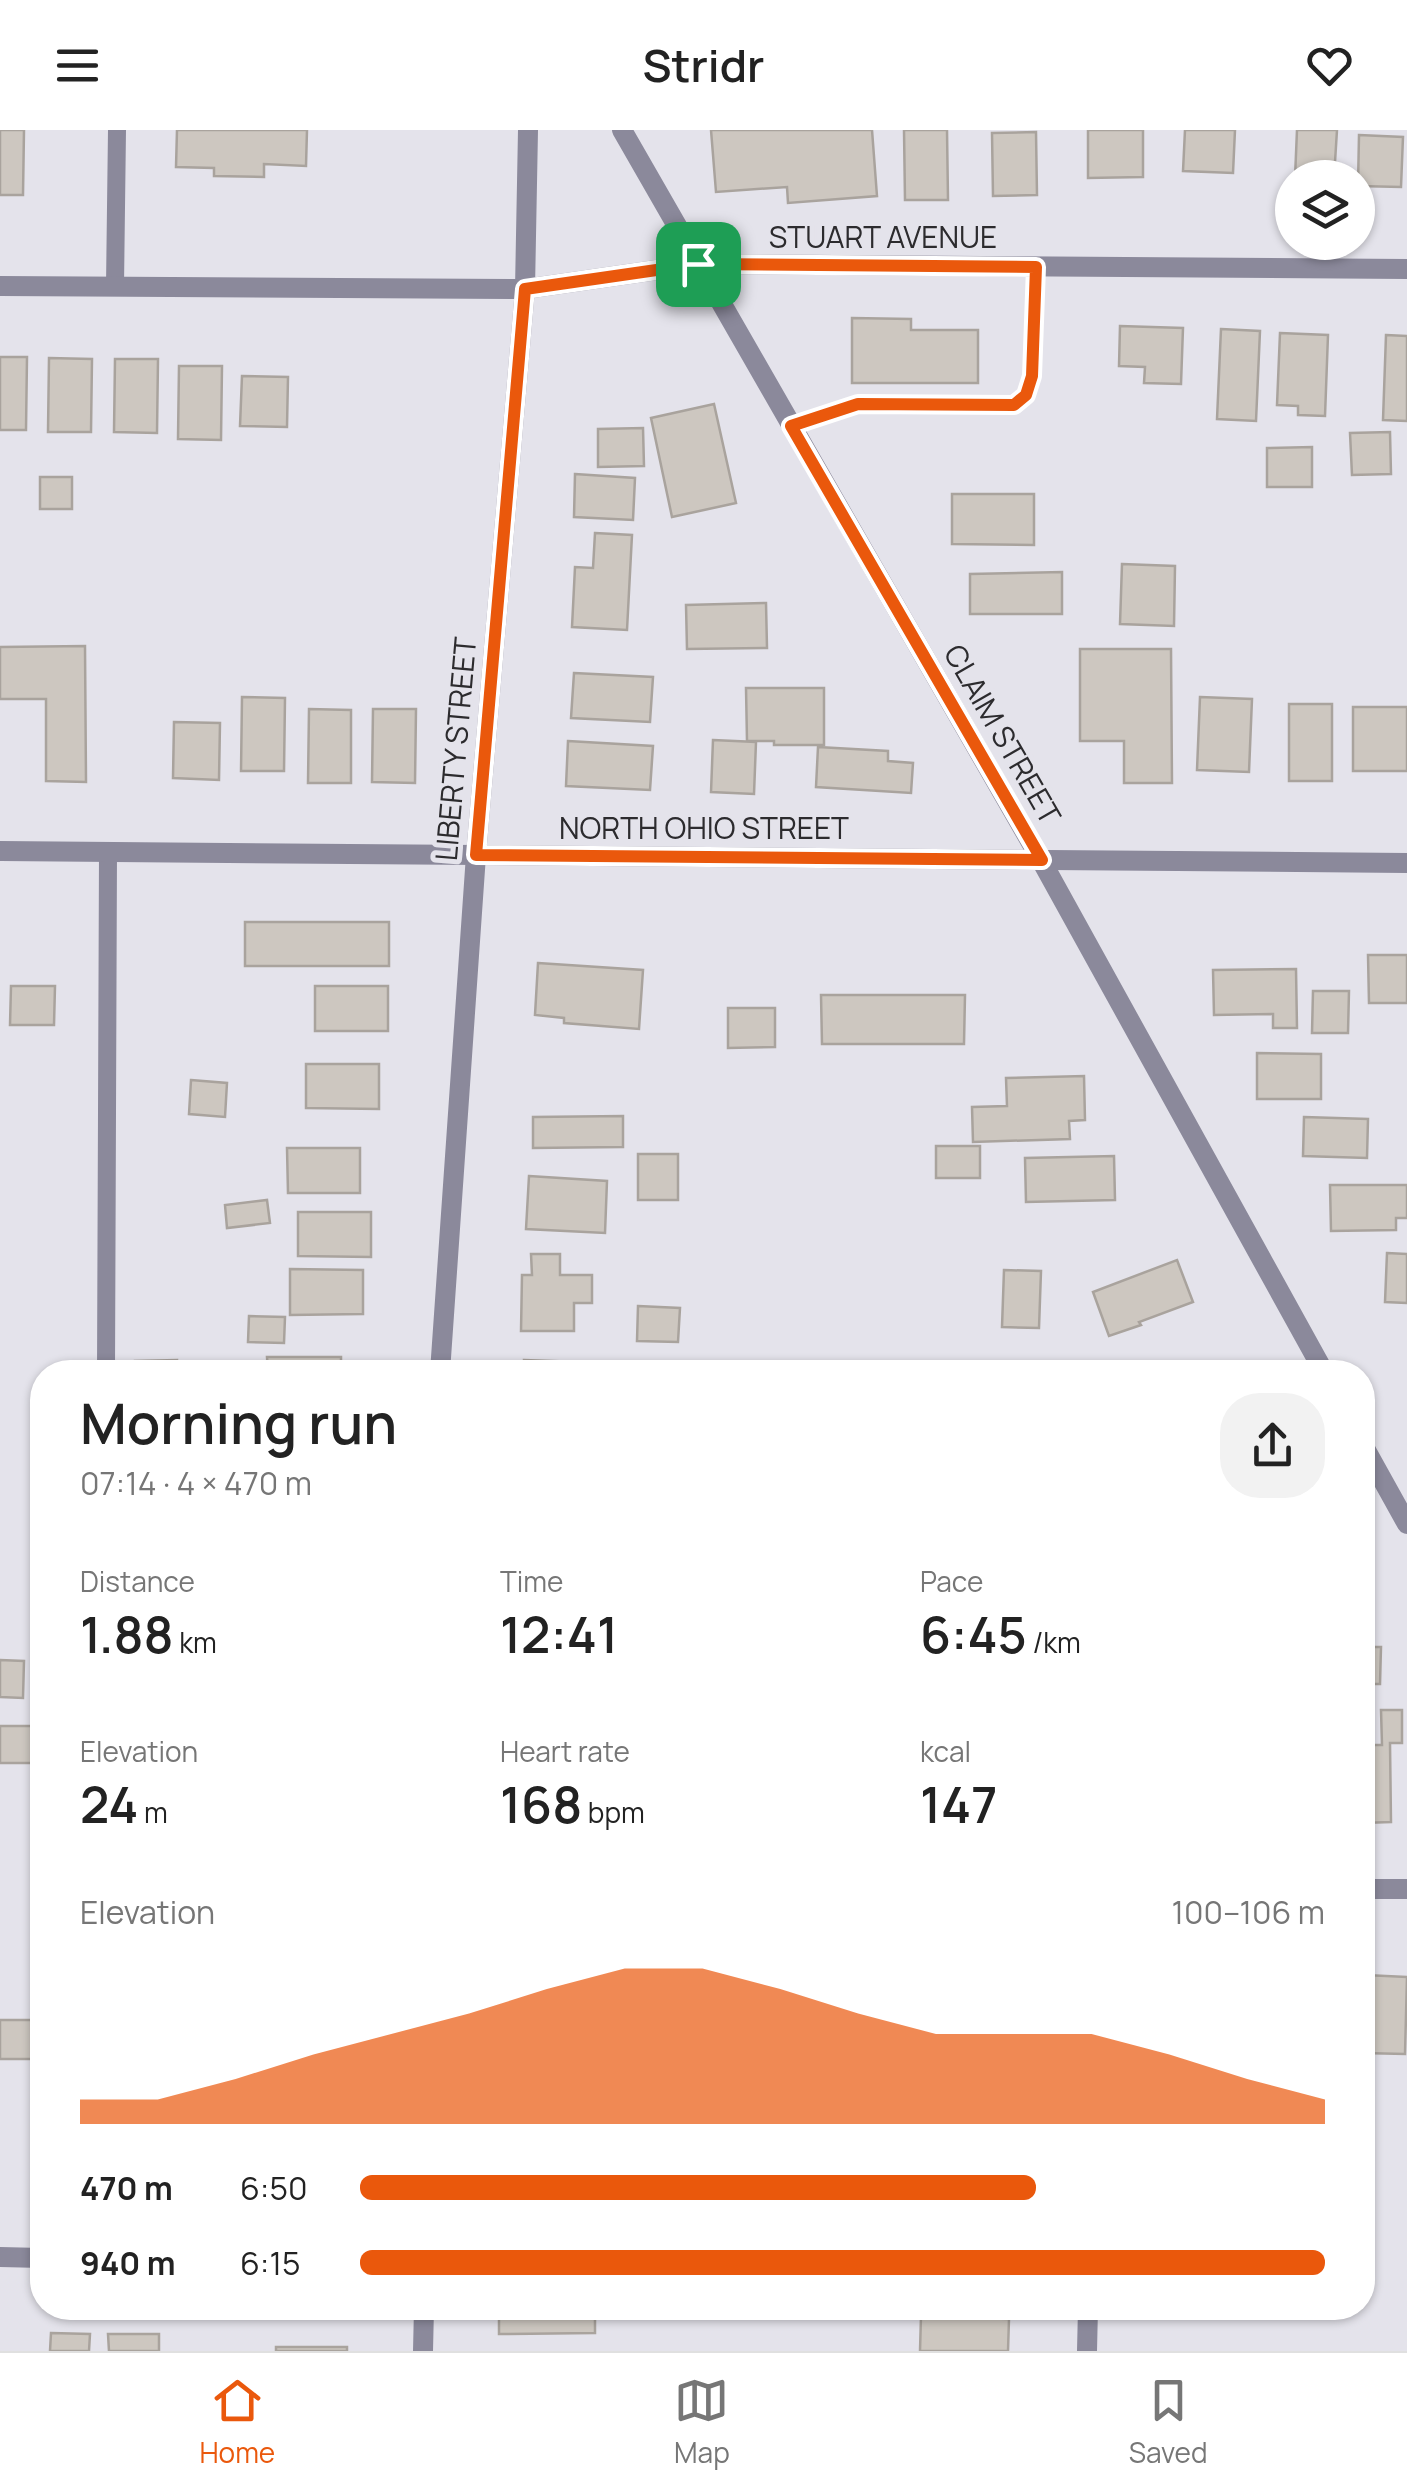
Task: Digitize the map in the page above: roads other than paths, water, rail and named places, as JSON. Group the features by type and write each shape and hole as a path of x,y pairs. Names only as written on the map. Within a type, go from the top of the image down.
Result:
{"street":[{"name":"LIBERTY STREET","path":"441,1360 476,855 525,289 528,130"},
{"name":"CLAIM STREET","path":"622,130 1042,860 1317,1360"},
{"name":"STUART AVENUE","path":"0,286 525,289 698,264 1407,269"},
{"name":"NORTH OHIO STREET","path":"0,851 1407,863"},
{"path":"1375,1466 1407,1524"},
{"path":"1375,1888 1407,1889"},
{"path":"0,2257 30,2258"},
{"path":"424,2320 424,2351"},
{"path":"1088,2320 1088,2351"}],"lane":[{"path":"115,286 117,130"},
{"path":"791,426 858,404 1014,405 1026,395 1032,376 1036,267"},
{"path":"106,1360 108,852"}]}
